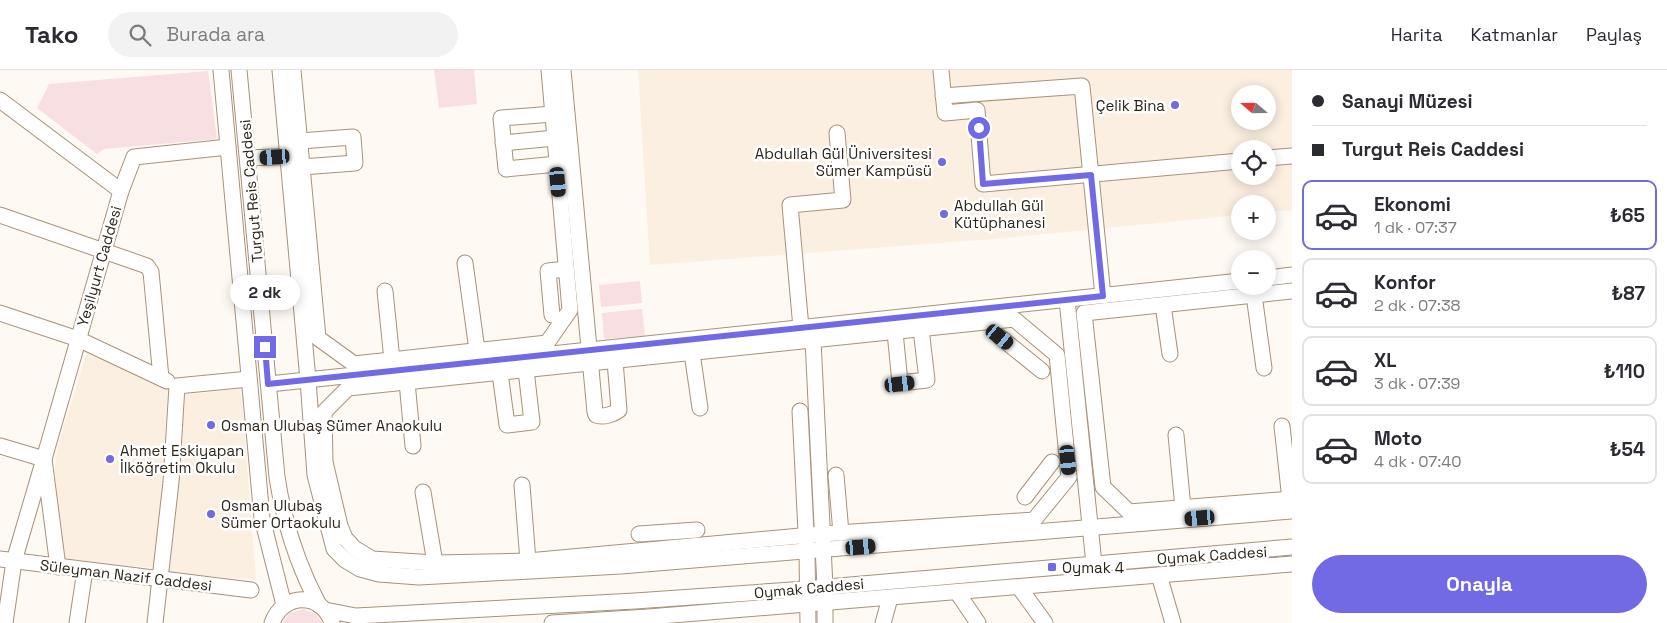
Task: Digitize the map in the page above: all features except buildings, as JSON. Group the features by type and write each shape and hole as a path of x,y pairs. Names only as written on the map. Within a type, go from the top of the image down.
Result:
{"street":[{"name":"Turgut Reis Caddesi","path":"221,70 262,518 284,605"},
{"name":"Turgut Reis Caddesi","path":"239,70 277,477 283,512 300,565 326,612"},
{"path":"280,70 298,155 318,338 354,364 547,343 570,310 549,70"},
{"path":"293,70 308,380 315,476 334,549 345,560 360,569 379,574 419,577 621,566 1090,528 1194,511"},
{"path":"563,70 596,415 615,413 619,410 615,361"},
{"path":"941,70 945,113 977,110 983,184 1231,162"},
{"path":"943,96 1082,86 1103,296"},
{"name":"Yeşilyurt Caddesi","path":"0,100 121,191 44,459 7,560 5,623"},
{"path":"552,114 501,118 503,143 506,169 557,164"},
{"path":"801,328 790,205 843,200 837,133"},
{"path":"503,143 555,138"},
{"path":"121,191 134,157 228,147"},
{"path":"248,158 298,155"},
{"path":"1276,157 1292,156"},
{"path":"0,215 143,264 151,272 160,378"},
{"path":"465,263 477,350"},
{"path":"552,315 548,271 566,269"},
{"path":"1276,277 1292,275"},
{"path":"268,384 589,357 801,328 1231,282"},
{"path":"385,291 392,360"},
{"path":"1276,293 1292,291"},
{"path":"1264,368 1254,295 1084,313 1103,487 1129,512 1194,511 1291,503 1282,426"},
{"path":"1067,300 1094,564"},
{"path":"1163,305 1170,354"},
{"path":"0,313 78,338 177,386 249,379"},
{"path":"1014,320 1057,355 1069,477 1034,520 822,534 528,561 435,563 372,559 354,548 345,538 340,526 325,462 324,412 348,388 526,370 589,357 615,361 1014,320"},
{"path":"895,332 900,384 927,380 921,329"},
{"path":"1020,354 1034,336"},
{"path":"1000,337 1042,371"},
{"path":"813,340 825,587 825,623"},
{"path":"692,353 700,408"},
{"path":"500,373 506,425 532,422 526,370"},
{"path":"1075,380 1091,379"},
{"path":"407,382 414,446"},
{"path":"155,623 171,482 177,386"},
{"path":"800,411 807,552 808,623"},
{"path":"1176,435 1194,511"},
{"path":"801,438 817,438"},
{"path":"0,446 44,459 58,567"},
{"path":"1025,497 1052,462"},
{"path":"836,474 841,533"},
{"path":"1038,480 1056,493"},
{"path":"522,485 528,561"},
{"path":"423,492 435,563"},
{"path":"639,534 697,530"},
{"path":"668,532 670,548"},
{"name":"Oymak Caddesi","path":"284,605 295,600 304,600 326,612 356,616 416,614 825,587 1292,547"},
{"name":"Süleyman Nazif Caddesi","path":"7,560 251,590"},
{"name":"Oymak Caddesi","path":"552,623 681,619 825,602 1292,564"},
{"path":"78,623 85,570"},
{"path":"1159,575 1173,623"},
{"path":"1019,587 1045,623"},
{"path":"957,592 978,623"},
{"path":"883,623 890,598"},
{"path":"272,623 276,614 284,605"}],"shaded area":[{"path":"434,70 474,70 477,104 439,108"},
{"name":"Abdullah Gül Üniversitesi Sümer Kampüsü","path":"638,70 1292,70 1292,210 1276,211 1276,195 1231,195 1231,216 992,239 650,265"},
{"path":"208,71 217,139 104,149 97,154 37,108 49,84"},
{"path":"640,281 642,303 601,307 599,285"},
{"path":"642,309 645,336 604,339 602,313"},
{"name":"Ahmet Eskiyapan İlköğretim Okulu","path":"89,345 168,390 157,568 58,560 55,468 57,450"},
{"name":"Osman Ulubaş Sümer Ortaokulu","path":"241,389 256,580 166,572 180,395"},
{"path":"303,609 316,614 322,623 282,623 290,613"}],"place":[{"name":"Çelik Bina","path":"1175,105"},
{"name":"Abdullah Gül Üniversitesi Sümer Kampüsü","path":"942,162"},
{"name":"Abdullah Gül Kütüphanesi","path":"944,214"},
{"name":"Osman Ulubaş Sümer Anaokulu","path":"211,425"},
{"name":"Ahmet Eskiyapan İlköğretim Okulu","path":"110,459"},
{"name":"Osman Ulubaş Sümer Ortaokulu","path":"211,514"},
{"name":"Oymak 4","path":"1052,567"}],"route":[{"path":"265,347 268,384 1103,296 1091,175 983,184 979,128"}]}
